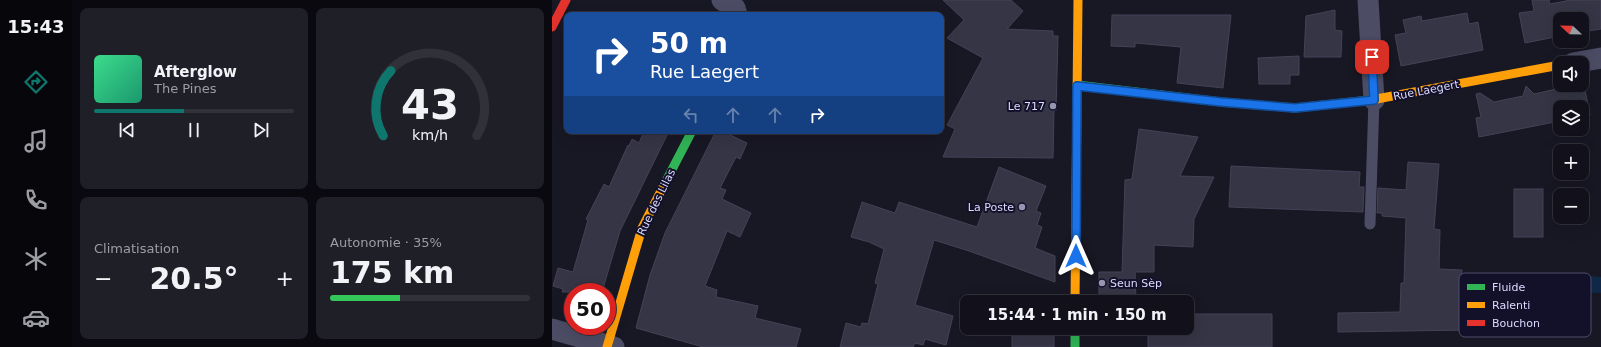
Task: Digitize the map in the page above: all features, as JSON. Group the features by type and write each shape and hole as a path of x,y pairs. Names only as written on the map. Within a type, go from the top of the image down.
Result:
{"street":[{"path":"552,27 566,0"},
{"path":"722,0 735,8 736,12"},
{"path":"1368,0 1374,100"},
{"path":"1074,4 1077,86 1075,295"},
{"path":"1589,60 1601,58"},
{"name":"Rue Laegert","path":"1077,86 1221,102 1295,108 1374,100 1553,66"},
{"name":"Rue des Lilas","path":"609,346 642,228 690,134"},
{"path":"552,329 609,346"},
{"path":"1075,335 1075,347"}],"lane":[{"path":"1370,224 1374,100"}],"water":[{"path":"1591,276 1601,277 1601,293 1591,293"}],"building":[{"path":"943,0 1011,0 1023,11 1007,29 1053,31 1053,36 1058,36 1053,158 943,157 955,129 947,125 983,58 947,38 964,20"},
{"path":"1532,0 1549,0 1550,4 1571,0 1601,0 1601,29 1589,31 1589,12 1553,12 1553,37 1525,43 1519,13 1534,11"},
{"path":"1335,10 1335,30 1342,31 1341,57 1304,57 1306,16"},
{"path":"1467,13 1469,24 1478,22 1483,50 1401,66 1395,35 1406,33 1403,20 1421,16 1422,21"},
{"path":"1112,15 1231,15 1223,88 1177,83 1181,47 1135,43 1135,47 1111,46"},
{"path":"1299,56 1299,75 1290,75 1290,84 1259,84 1258,58"},
{"path":"1526,86 1534,94 1553,90 1553,92 1585,92 1587,100 1553,100 1553,122 1479,137 1476,118 1481,117 1476,94 1480,93 1494,102 1523,96"},
{"path":"1139,129 1198,137 1180,176 1214,177 1194,219 1193,247 1154,245 1154,272 1135,272 1136,295 1099,295 1099,272 1122,272 1125,180 1132,179"},
{"path":"643,134 668,134 620,231 605,283 564,283 564,292 562,292 563,289 553,286 558,268 573,272 588,220 586,219 604,184 609,187 632,139 639,143"},
{"path":"714,134 728,134 747,143 740,159 736,157 720,188 726,190 722,199 751,213 740,237 727,231 705,286 717,290 716,297 758,306 755,318 801,329 796,347 703,347 636,328 650,275 665,233"},
{"path":"1408,162 1439,164 1434,229 1440,230 1439,269 1462,270 1462,273 1459,273 1459,330 1338,332 1338,313 1400,312 1401,283 1404,283 1406,218 1382,216 1382,213 1377,213 1378,188 1406,190"},
{"path":"1231,166 1360,172 1359,187 1364,187 1363,212 1229,207"},
{"path":"999,167 1046,186 1036,211 1041,213 1037,225 1042,227 1035,248 1055,256 1055,282 934,240 915,305 953,316 946,345 925,339 923,345 915,343 913,347 840,347 846,323 861,327 862,323 868,324 878,284 875,283 884,249 869,242 851,237 862,202 895,213 899,202 977,227"},
{"path":"1514,189 1543,189 1543,237 1514,237"},
{"path":"1194,314 1272,314 1272,347 1148,347 1148,335 1194,335"},
{"path":"1012,335 1054,335 1054,347 1012,347"}],"traffic: fast":[{"path":"1077,85 1221,102 1295,108 1371,100"},
{"path":"665,183 690,134"},
{"path":"1075,335 1075,347"}],"traffic: slow":[{"path":"1075,295 1078,0"},
{"path":"1371,100 1553,66"},
{"path":"607,347 642,228 665,183"}],"traffic: jam":[{"path":"552,27 566,0"}],"place":[{"name":"Le 717","path":"1053,106"},
{"name":"La Poste","path":"1022,207"},
{"name":"Seun Sèp","path":"1102,283"}],"route":[{"path":"1076,256 1077,86 1221,102 1295,108 1374,100 1372,57"}]}
